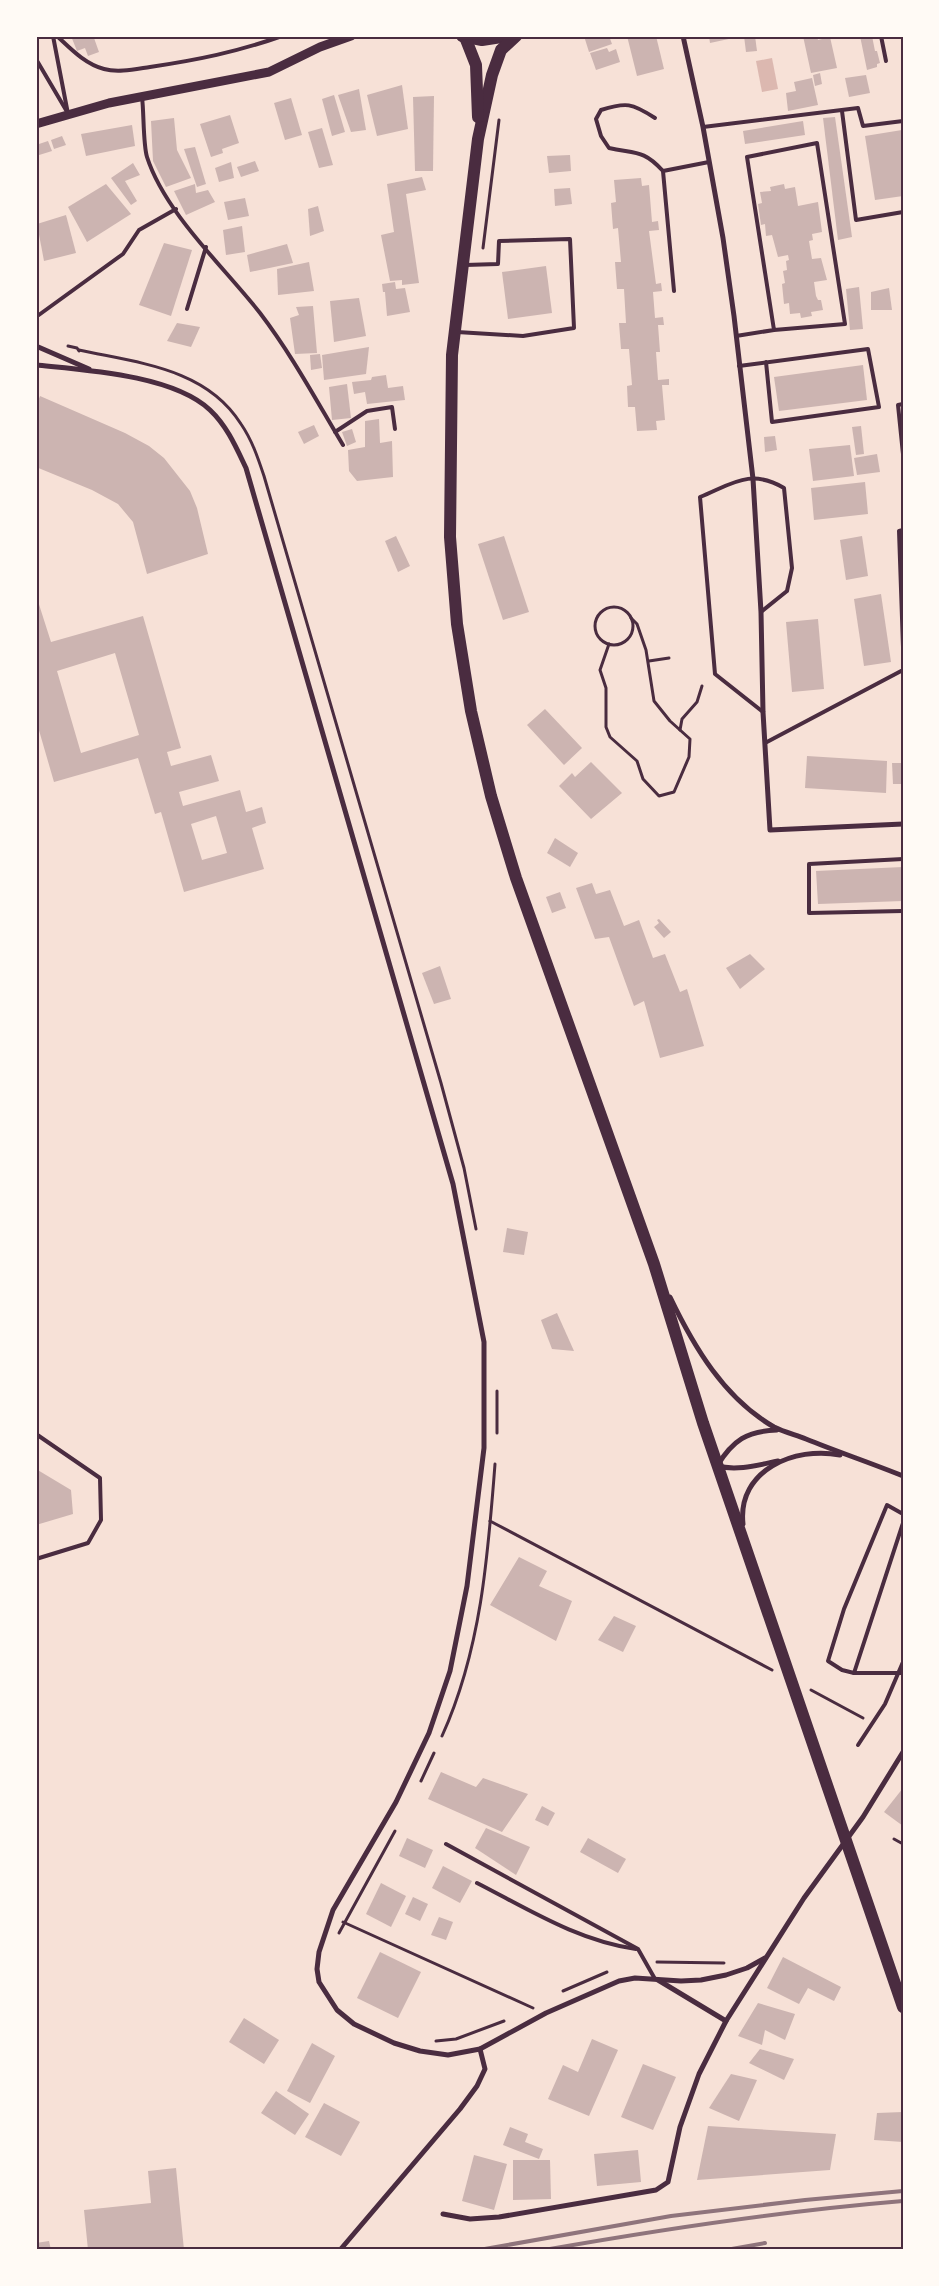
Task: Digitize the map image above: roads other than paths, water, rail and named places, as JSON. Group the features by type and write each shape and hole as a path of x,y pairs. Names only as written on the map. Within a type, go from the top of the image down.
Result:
{"main road":[{"path":"463,37 482,40 508,36"},
{"path":"516,36 501,50 492,75 478,139 452,355 450,537 457,624 470,711 491,796 516,878 654,1264 717,1466 903,2007"},
{"path":"463,37 476,65 478,139"}],"street":[{"path":"320,47 332,36"},
{"path":"36,124 68,114 142,97 269,72 320,47 351,36"},
{"path":"683,36 710,162 723,238 753,479 761,612 763,712 770,830 903,824"},
{"path":"36,346 96,372"},
{"path":"36,365 96,372 160,384 187,394 208,409 220,422 230,435 246,468 454,1184 484,1342 484,1448 468,1586 450,1671 429,1733 396,1802 331,1917 319,1952 317,1969 319,1982 338,2010 354,2024 394,2043 420,2051 448,2055 480,2049 546,2013 619,1981 636,1978 681,1981 726,1975 747,1968 765,1958"},
{"path":"654,1264 697,1349 717,1378 759,1416 780,1430 903,1476"},
{"path":"780,1430 767,1430 738,1439 717,1466 743,1468 808,1452 828,1453 853,1458"},
{"path":"746,1548 742,1519 746,1497 757,1480 780,1460"},
{"path":"880,1467 903,1472"},
{"path":"443,2214 470,2219 499,2218 656,2190 668,2182 680,2127 699,2074 726,2021 804,1898 863,1817 903,1752"},
{"path":"655,1979 726,2021"},
{"path":"340,2250 460,2110 477,2086 485,2069 480,2049"}],"lane":[{"path":"55,36 83,60 105,69 131,70 184,62 242,50 282,36"},
{"path":"55,36 68,114"},
{"path":"881,36 886,61"},
{"path":"36,58 68,114"},
{"path":"142,97 147,155 158,182 176,209 284,346 342,445"},
{"path":"655,118 636,105 620,104 600,110 596,119 601,136 609,148 636,152 650,157 663,171 674,291"},
{"path":"703,127 858,108 863,126 903,121"},
{"path":"842,111 856,220 903,212"},
{"path":"736,336 774,330 845,324 817,143 747,157 774,330"},
{"path":"663,171 710,162"},
{"path":"36,317 123,254 139,230 176,209"},
{"path":"455,332 523,336 574,328 570,239 498,241 498,264 463,264"},
{"path":"188,309 206,247"},
{"path":"739,366 766,362 868,349 879,407 772,422 766,362"},
{"path":"903,404 898,405 903,454"},
{"path":"335,432 366,411 392,407 395,429"},
{"path":"761,612 787,591 792,568 784,488 771,480 740,479 700,497 715,674 763,712"},
{"path":"903,530 898,531 903,647"},
{"path":"765,743 903,670"},
{"path":"903,859 809,864 809,914 903,911"},
{"path":"36,1434 100,1478 100,1520 88,1543 36,1558"},
{"path":"901,1673 854,1673 842,1670 828,1661 844,1609 887,1505 903,1514"},
{"path":"854,1673 903,1523"},
{"path":"858,1745 885,1704 901,1673 903,1662"},
{"path":"446,1844 638,1949 655,1979"},
{"path":"477,1883 592,1940 613,1946 638,1949"}],"railway":[{"path":"479,2250 671,2216 805,2200 903,2191"},
{"path":"544,2250 723,2221 903,2201"},
{"path":"726,2250 765,2243"}]}
